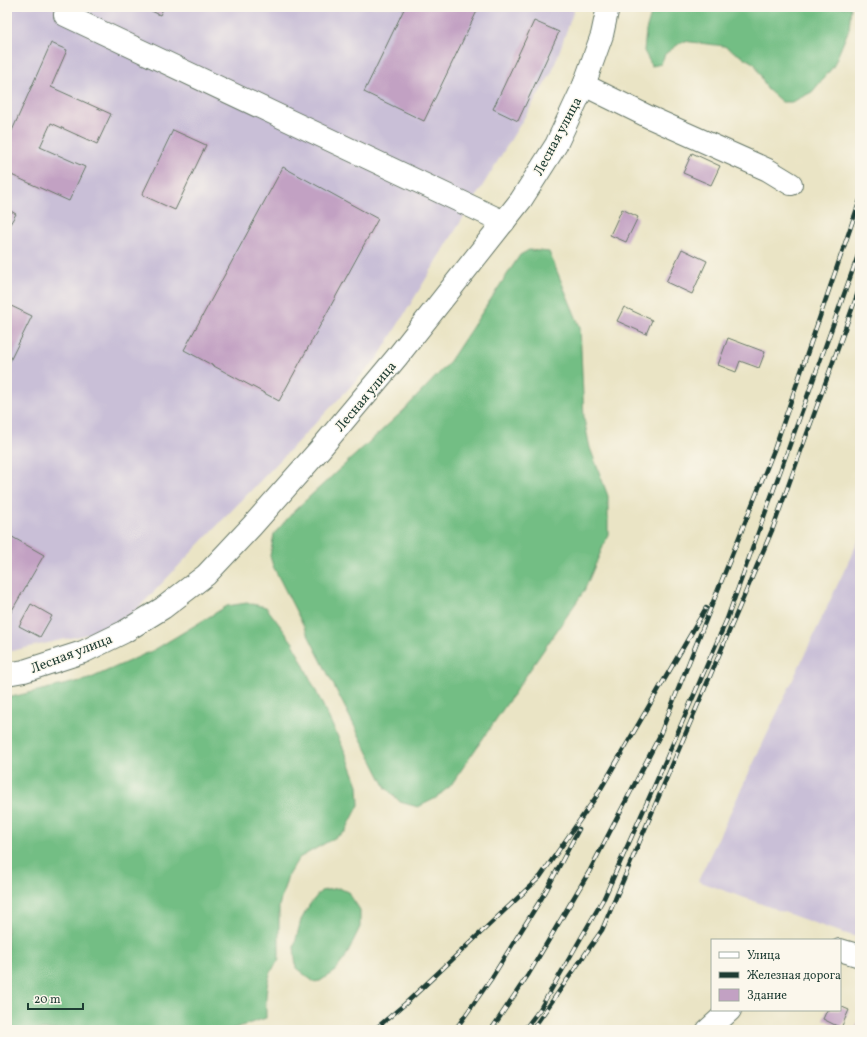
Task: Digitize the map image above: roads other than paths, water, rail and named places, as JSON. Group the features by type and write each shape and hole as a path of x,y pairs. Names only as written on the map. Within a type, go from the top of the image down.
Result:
{"street":[{"name":"Лесная улица","path":"7,674 24,671 83,652 124,632 163,608 206,575 252,526 321,448 397,357 521,200 556,145 584,85 602,35 608,7"},
{"path":"65,15 504,222"},
{"path":"584,85 649,117 768,170 791,184"},
{"path":"841,950 860,956"},
{"path":"708,1030 729,1011"}],"railway":[{"path":"491,1030 528,975 589,872 659,737 774,450 860,200"},
{"path":"524,1030 540,1009 604,898 727,619 860,250"},
{"path":"532,1030 602,930 773,528 860,287"},
{"path":"374,1030 405,1004 540,877 596,797 706,608"},
{"path":"455,1030 491,979 546,891 579,829"}]}
